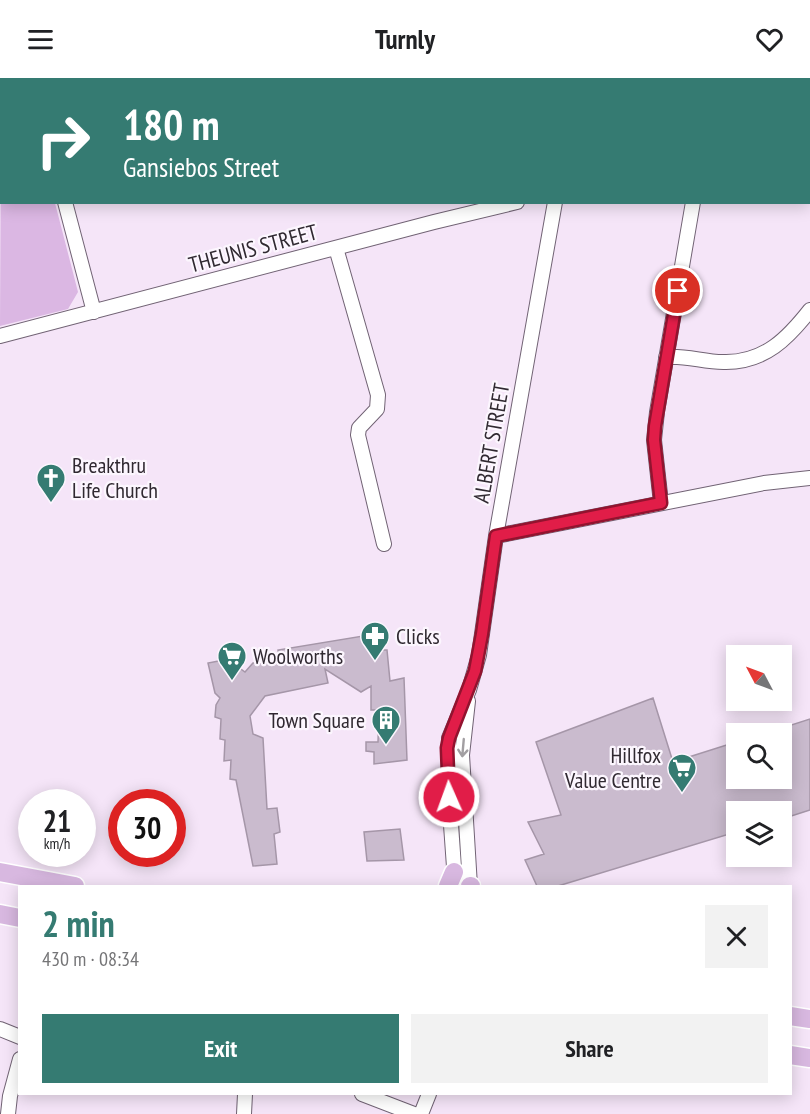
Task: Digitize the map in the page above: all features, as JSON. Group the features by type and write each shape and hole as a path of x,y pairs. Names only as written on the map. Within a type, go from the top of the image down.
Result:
{"main road":[{"path":"0,872 70,885"},
{"path":"0,914 18,918"},
{"path":"792,1016 810,1019"},
{"path":"792,1055 810,1058"}],"street":[{"path":"66,204 94,312"},
{"name":"THEUNIS STREET","path":"0,336 509,204"},
{"name":"ALBERT STREET","path":"461,884 462,755 469,690 480,648 496,536 555,204"},
{"path":"661,503 654,440 693,204"},
{"path":"336,248 378,395 377,409 359,428 358,435 384,544"},
{"path":"666,357 679,356 726,363 745,360 778,346 810,310"},
{"path":"496,536 764,483 810,478"},
{"name":"ALBERT STREET","path":"461,884 447,748 454,722 469,690"},
{"path":"0,1029 18,1036"},
{"path":"8,1114 18,1066"},
{"path":"244,1114 245,1095"},
{"path":"365,1095 414,1114"},
{"path":"421,1114 429,1095"}],"shaded area":[{"path":"1,204 55,204 78,292 68,309 0,326"}],"building":[{"name":"Town Square","path":"369,635 373,650 387,650 390,681 404,678 407,760 374,764 374,752 366,751 366,742 378,742 379,710 371,710 371,686 361,692 325,669 328,683 265,696 250,716 253,734 263,738 267,809 277,808 280,832 274,834 277,864 253,866 236,780 230,779 231,760 224,761 225,740 220,739 221,719 215,717 216,705 220,698 215,693 208,663 234,658 234,664 245,672 253,663 280,660 278,650"},
{"name":"Hillfox Value Centre","path":"653,698 673,762 726,745 726,789 792,789 792,725 810,719 810,810 792,816 792,801 726,801 726,835 561,885 537,885 525,860 544,854 528,822 561,815 536,742"},
{"path":"400,829 404,860 367,861 364,832"}],"place":[{"name":"Breakthru Life Church","path":"51,504"},
{"name":"Clicks","path":"375,662"},
{"name":"Woolworths","path":"232,682"},
{"name":"Town Square","path":"386,746"},
{"name":"Hillfox Value Centre","path":"682,794"}],"route":[{"path":"449,797 447,748 454,722 469,690 479,655 496,536 661,503 654,440 655,426 678,291"}]}
